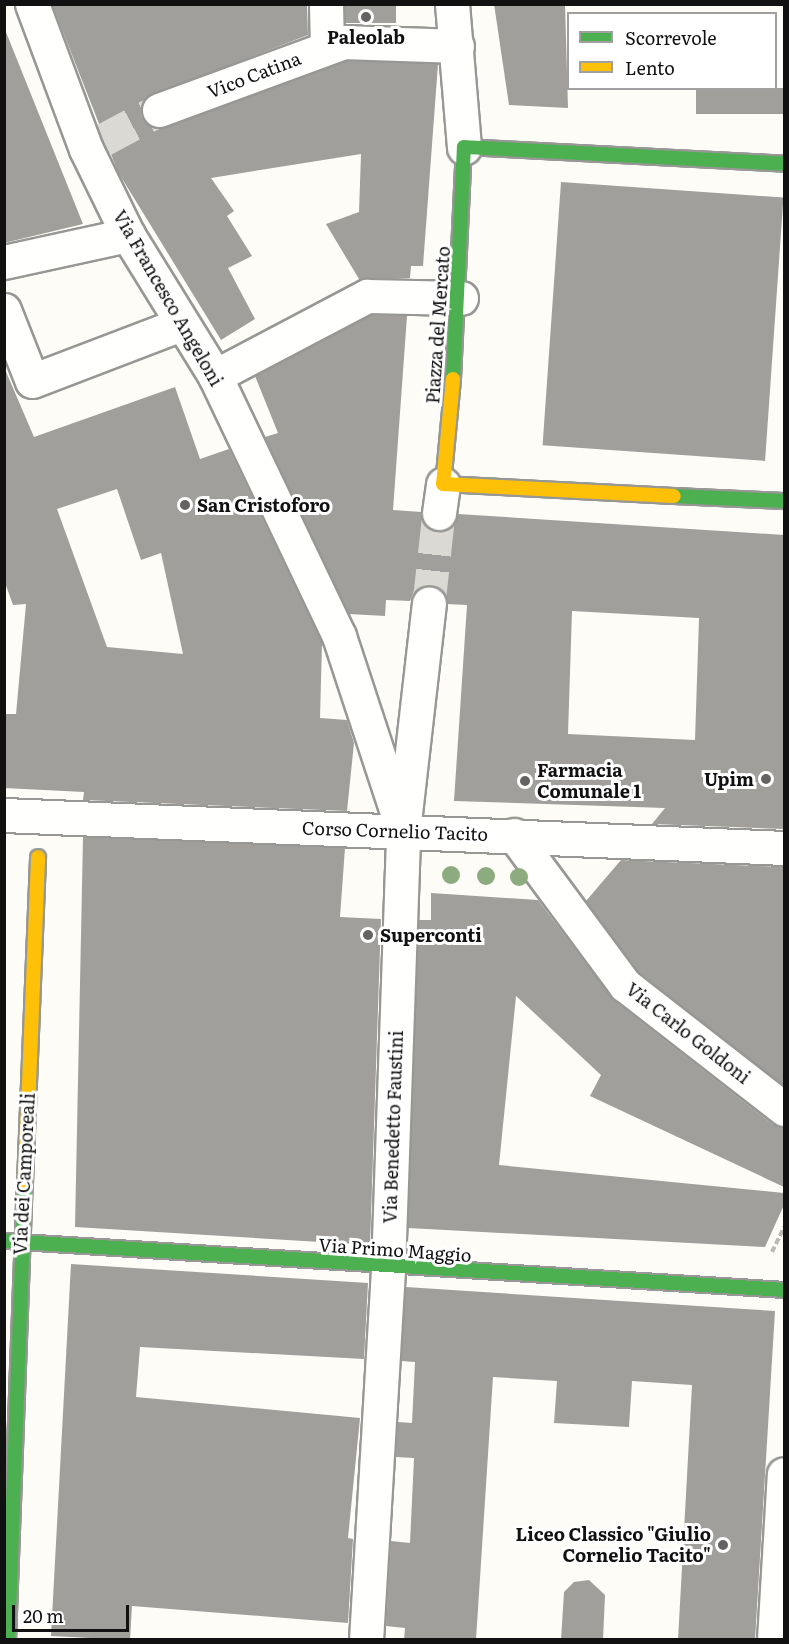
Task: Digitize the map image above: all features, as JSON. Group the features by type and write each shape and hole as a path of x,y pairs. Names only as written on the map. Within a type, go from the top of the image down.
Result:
{"street":[{"name":"Via Francesco Angeloni","path":"32,4 95,144 128,235 181,324 215,375 339,636 403,831"},
{"path":"326,4 327,47"},
{"path":"452,4 464,147 784,164"},
{"name":"Vico Catina","path":"159,110 344,42 457,46"},
{"name":"Piazza del Mercato","path":"464,147 461,298 441,499 784,501"},
{"path":"4,262 128,235"},
{"path":"215,375 367,296 461,298"},
{"path":"4,309 32,381 181,324"},
{"name":"Via Benedetto Faustini","path":"366,1640 388,1268 403,831 429,603"},
{"name":"Corso Cornelio Tacito","path":"4,815 784,848"},
{"name":"Via dei Camporeali","path":"8,1640 21,1242 40,816"},
{"name":"Via Carlo Goldoni","path":"514,835 625,985 784,1109"},
{"name":"Via Primo Maggio","path":"4,1241 388,1268 784,1290"},
{"path":"774,1640 784,1474"}],"building":[{"path":"52,4 307,4 308,35 145,98 141,116 156,129 347,61 438,64 423,266 411,266 410,278 359,279 326,224 359,212 361,154 211,178 234,211 227,216 252,256 228,268 255,319 221,340 118,172"},
{"name":"Paleolab","path":"345,4 396,4 396,23 345,23"},
{"path":"494,4 565,4 568,108 509,105"},
{"path":"6,32 83,224 4,243 4,33"},
{"path":"777,88 784,88 784,114 696,114 696,90 777,90"},
{"path":"561,182 783,198 765,461 543,445"},
{"path":"371,315 407,316 393,510 421,512 427,527 437,532 453,525 458,514 784,535 784,829 652,824 665,808 454,801 467,605 447,604 441,588 431,584 414,591 410,601 386,600 385,616 349,614 265,437 278,433 255,376","holes":["572,611 699,618 695,740 568,734"]},
{"path":"4,367 34,437 175,387 200,459 229,449 322,643 320,718 347,720 354,743 347,811 83,800 84,792 4,788 4,714 16,714 26,604 13,605 4,580","holes":["117,489 141,560 161,553 183,654 107,647 57,509"]},
{"path":"83,837 345,848 340,917 381,919 370,1245 75,1227"},
{"path":"621,860 784,867 784,1086 639,972 586,901"},
{"path":"431,893 538,900 613,1000 772,1124 784,1127 784,1187 590,1096 601,1075 516,996 499,1165 784,1193 784,1205 765,1247 408,1228 419,920 431,920"},
{"path":"71,1264 368,1283 364,1359 140,1347 136,1397 360,1418 348,1538 353,1539 348,1623 132,1606 130,1640 51,1636"},
{"path":"406,1287 775,1311 755,1640 678,1640 692,1385 632,1381 629,1427 554,1423 557,1381 493,1377 476,1640 404,1640 405,1628 386,1626 391,1541 410,1543 414,1458 396,1457 398,1422 412,1423 415,1362 401,1361"},
{"path":"589,1580 605,1595 603,1640 561,1640 564,1592 574,1582"}],"tunnel":[{"path":"103,140 159,110"},
{"path":"429,603 439,513"}],"traffic: fast":[{"path":"453,379 464,147 784,164"},
{"path":"674,496 784,501"},
{"path":"8,1640 25,1183"},
{"path":"4,1241 784,1290"}],"traffic: slow":[{"path":"453,379 443,484 674,496"},
{"path":"25,1183 38,857"}],"place":[{"name":"Paleolab","path":"366,17"},
{"name":"San Cristoforo","path":"185,505"},
{"name":"Upim","path":"766,779"},
{"name":"Farmacia Comunale 1","path":"525,781"},
{"name":"Superconti","path":"368,935"},
{"name":"Liceo Classico \"Giulio Cornelio Tacito\"","path":"723,1545"}]}
